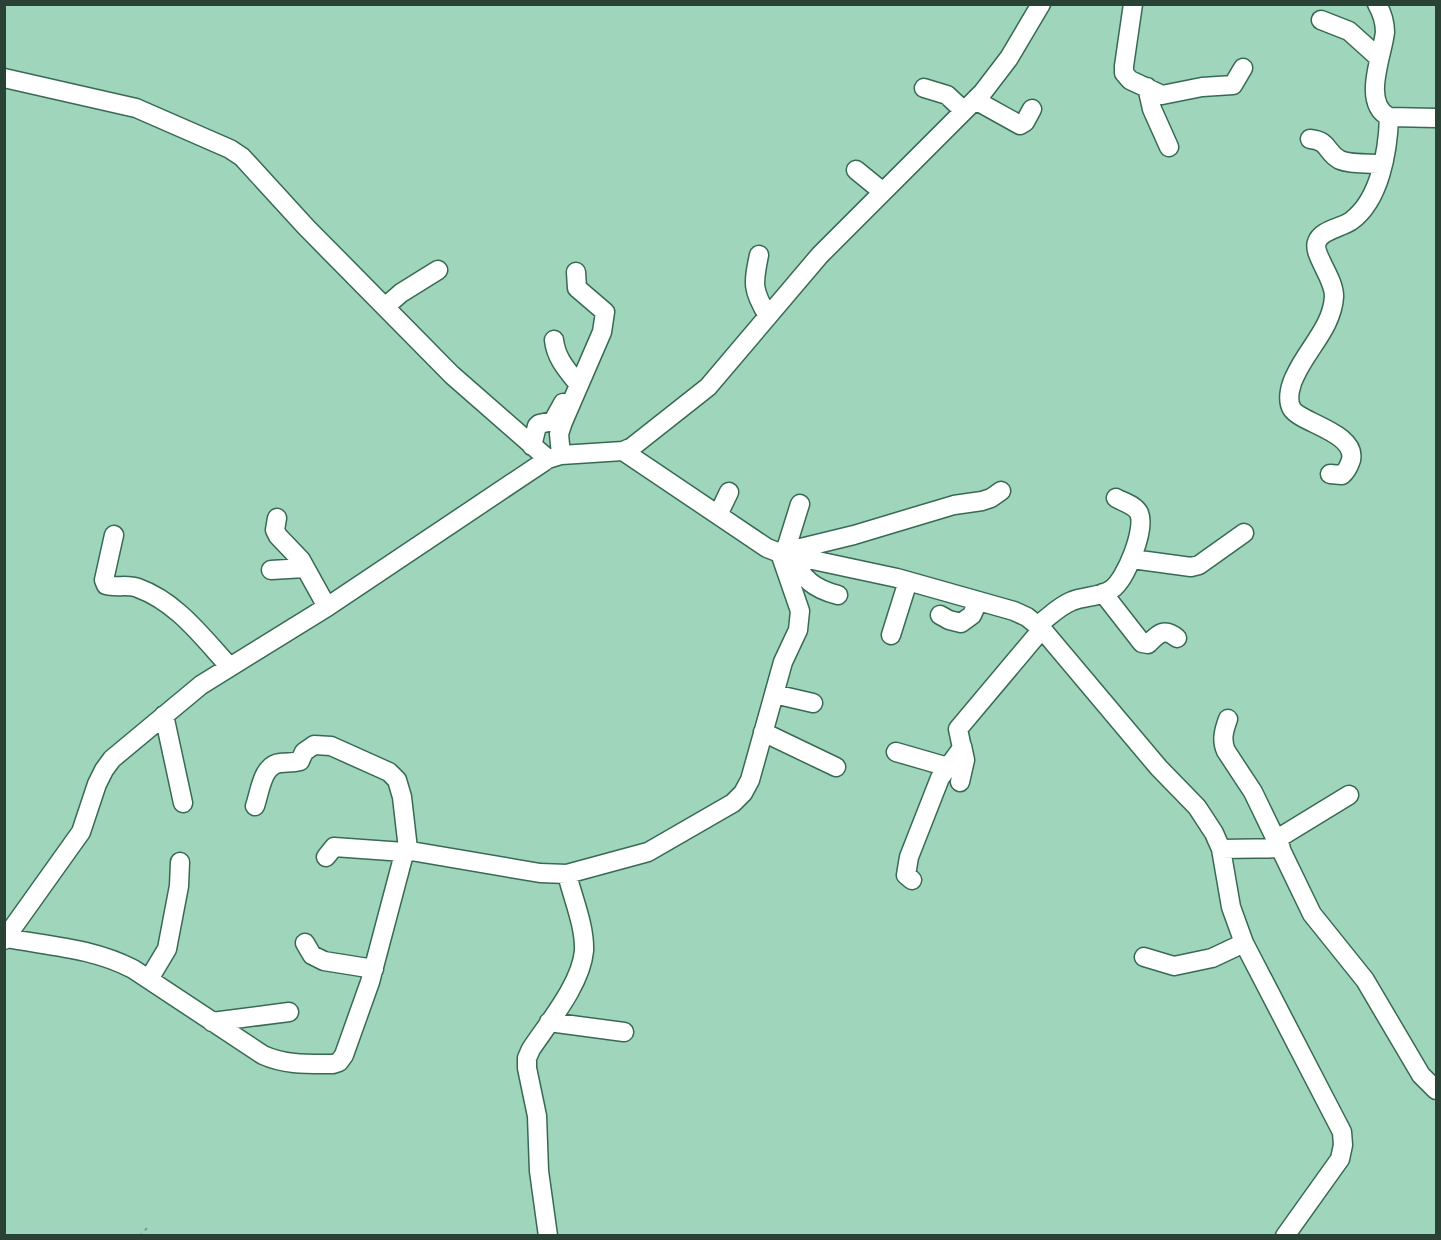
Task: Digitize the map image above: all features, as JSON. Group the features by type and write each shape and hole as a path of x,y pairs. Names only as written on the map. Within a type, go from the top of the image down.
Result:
{"street":[{"path":"255,806 265,773 270,766 300,761 304,752 314,745 331,746 389,772 397,780 402,797 406,851 374,969 344,1055 339,1062 333,1064 285,1063 274,1060 262,1055 149,979 116,960 99,954 5,939 81,832 104,770 112,759 188,694 327,607 554,457 623,451 632,447 708,387 820,255 969,106 1010,58 1041,4"},
{"path":"1133,4 1124,73 1126,78 1157,93 1167,95 1203,87 1233,85 1243,68"},
{"path":"1377,4 1385,30 1375,78 1378,108 1382,114 1389,117 1437,118"},
{"path":"1321,20 1349,31 1379,58"},
{"path":"4,78 136,108 230,150 253,167 306,227 452,375 532,446 554,457"},
{"path":"1147,87 1152,109 1169,147"},
{"path":"924,88 1020,125 1025,122 1032,109"},
{"path":"1330,474 1342,475 1347,471 1352,456 1351,451 1347,444 1334,434 1293,411 1290,402 1291,385 1304,358 1326,326 1332,308 1333,285 1317,254 1317,240 1322,235 1349,223 1369,200 1388,144 1389,117"},
{"path":"1310,138 1322,141 1337,158 1344,162 1383,164"},
{"path":"856,170 883,192"},
{"path":"759,255 754,287 757,299 768,316"},
{"path":"385,307 401,293 438,270"},
{"path":"532,446 537,426 556,418 603,332 605,312 577,288 576,272"},
{"path":"554,340 555,351 572,391 554,457"},
{"path":"623,451 767,548 908,581 1014,611 1040,627 1159,768 1197,807 1214,833 1221,849 1231,907 1244,943 1341,1132 1343,1145 1340,1159 1289,1227 1285,1236"},
{"path":"786,554 954,506 982,501 1001,491"},
{"path":"718,514 729,492"},
{"path":"960,782 965,760 958,732 960,725 1040,627 1069,602 1103,593 1115,586 1132,560 1140,521 1139,514 1135,508 1116,498"},
{"path":"326,857 334,847 406,851 540,873 567,874 648,852 734,803 750,780 783,662 801,621 786,554 800,504"},
{"path":"277,518 275,530 278,536 296,554 327,607"},
{"path":"1132,560 1191,567 1199,565 1244,533"},
{"path":"114,535 104,580 106,585 138,588 165,602 180,614 230,667"},
{"path":"786,554 809,583 838,595"},
{"path":"271,570 305,568"},
{"path":"891,635 908,581"},
{"path":"1103,593 1142,643 1148,644 1156,635 1164,632 1177,638"},
{"path":"940,615 961,623 972,615 978,601"},
{"path":"774,694 813,703"},
{"path":"164,716 183,803"},
{"path":"1228,718 1223,735 1226,751 1253,792 1317,922 1365,980 1421,1075 1437,1090"},
{"path":"763,732 836,767"},
{"path":"912,880 906,875 909,857 940,778 960,752 962,744"},
{"path":"896,752 948,767"},
{"path":"1221,849 1279,843 1349,795"},
{"path":"149,979 167,949 180,886 180,862"},
{"path":"548,1236 539,1172 537,1116 527,1058 574,983 584,952 583,934 567,874"},
{"path":"305,943 312,955 324,961 374,969"},
{"path":"1144,957 1174,966 1212,958 1244,943"},
{"path":"212,1022 289,1012"},
{"path":"549,1022 624,1032"}],"path":[{"path":"140,1236 147,1228"}]}
